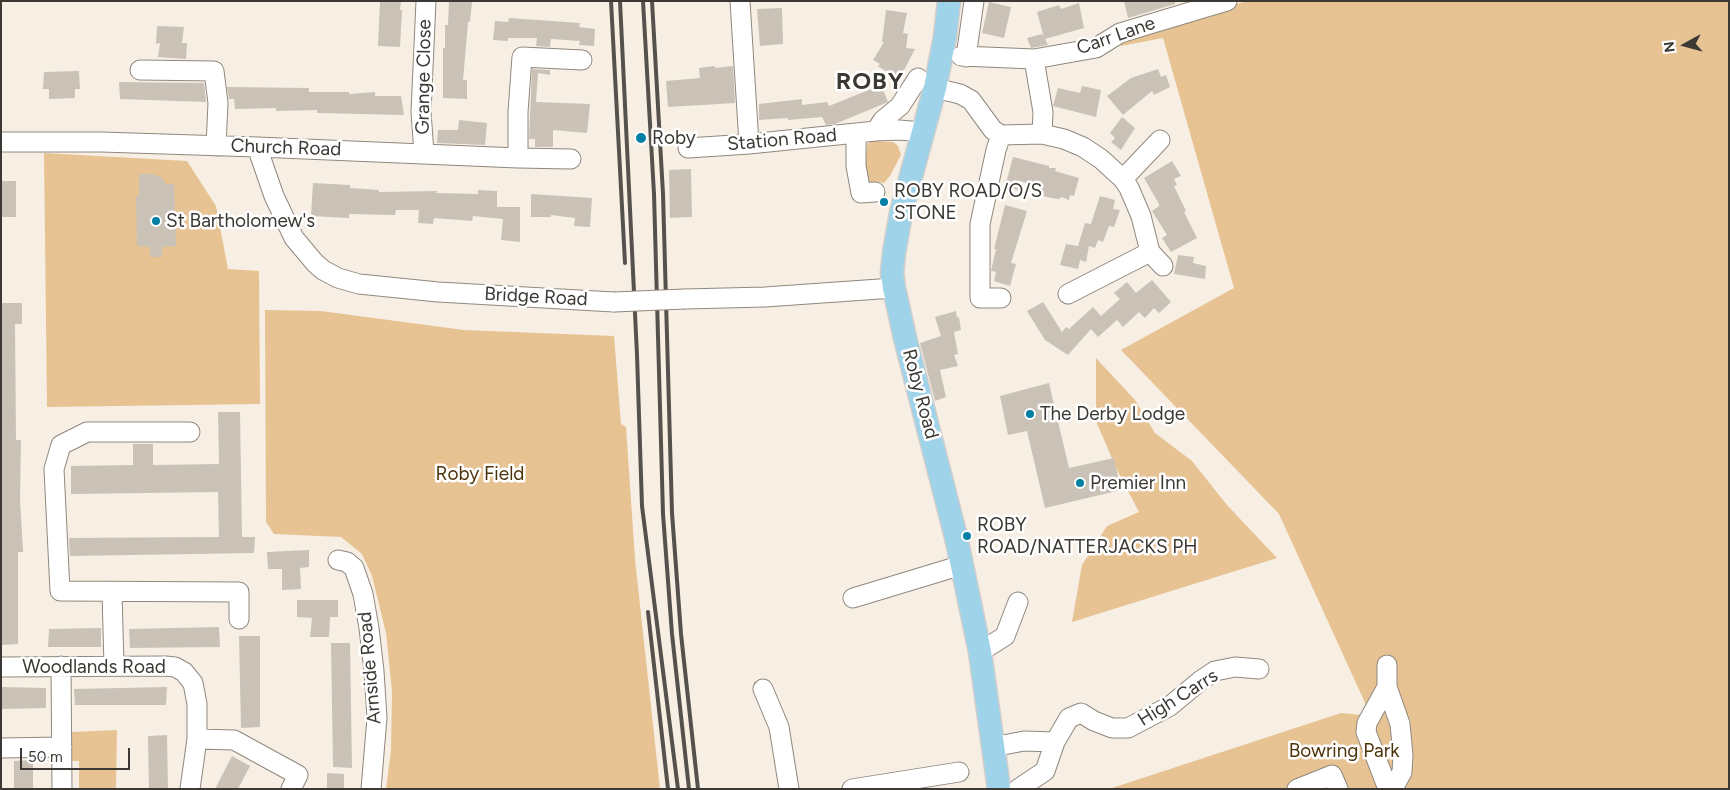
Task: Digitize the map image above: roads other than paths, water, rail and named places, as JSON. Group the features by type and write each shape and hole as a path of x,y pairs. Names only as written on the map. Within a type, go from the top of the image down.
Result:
{"main road":[{"name":"Roby Road","path":"949,1 945,37 927,83 923,132 901,212 892,273 904,338 931,435 962,565 980,652 999,789"}],"street":[{"name":"Grange Close","path":"424,153 422,104 426,1"},
{"path":"740,1 749,144"},
{"name":"Carr Lane","path":"974,1 963,57 1034,59 1096,48 1120,33 1227,1"},
{"path":"518,158 518,112 522,57 582,60"},
{"path":"1034,59 1044,112 1042,134"},
{"path":"140,70 214,71 218,103 216,146"},
{"path":"876,131 883,120 927,83 960,94 971,100 993,130 1001,135 1042,134 1064,139 1083,147 1101,159 1123,179 1142,216 1150,252 1163,266"},
{"name":"Station Road","path":"688,148 749,144 876,131 923,132"},
{"path":"856,134 856,166 861,192 874,192"},
{"path":"1001,135 980,224 980,298 1001,298"},
{"path":"1123,179 1160,140"},
{"name":"Church Road","path":"1,142 101,142 571,159"},
{"name":"Bridge Road","path":"257,147 274,196 294,238 314,263 323,270 338,278 359,284 438,292 614,302 765,297 894,288"},
{"path":"1068,294 1150,252"},
{"path":"190,432 88,432 61,445 54,470 60,591 239,592 239,619"},
{"name":"Arnside Road","path":"338,560 347,562 354,568 363,594 371,643 377,718 371,789"},
{"path":"852,598 962,565"},
{"path":"112,592 114,666"},
{"path":"980,652 1005,636 1018,602"},
{"path":"1387,665 1387,687 1400,724 1403,755 1402,772 1393,789"},
{"path":"61,666 62,789"},
{"name":"Woodlands Road","path":"1,667 170,666 187,675 193,683 196,692 196,739 190,789"},
{"name":"High Carrs","path":"1018,789 1045,771 1055,742 1070,718 1081,713 1094,722 1112,728 1128,728 1170,706 1200,681 1215,672 1235,667 1259,669"},
{"path":"1387,687 1368,723 1366,732 1388,789"},
{"path":"763,689 779,727 789,789"},
{"path":"196,739 234,740 298,775 291,789"},
{"path":"993,747 1024,741 1055,742"},
{"path":"1,748 62,747"},
{"path":"852,789 959,772"},
{"path":"1296,789 1332,774 1338,789"}],"railway":[{"path":"611,1 625,263"},
{"path":"620,1 637,355 642,506 678,789"},
{"path":"643,1 654,194 663,514 672,634 689,789"},
{"path":"652,1 663,194 672,513 681,634 698,789"},
{"path":"648,612 668,789"}],"place":[{"name":"Roby","path":"641,138"},
{"name":"ROBY ROAD/O/S STONE","path":"884,202"},
{"name":"St Bartholomew's","path":"156,221"},
{"name":"The Derby Lodge","path":"1030,414"},
{"name":"Premier Inn","path":"1080,483"},
{"name":"ROBY ROAD/NATTERJACKS PH","path":"967,536"}],"district":[{"name":"ROBY","path":"870,82"}],"park label":[{"name":"Roby Field","path":"480,474"},
{"name":"Bowring Park","path":"1344,751"}]}
